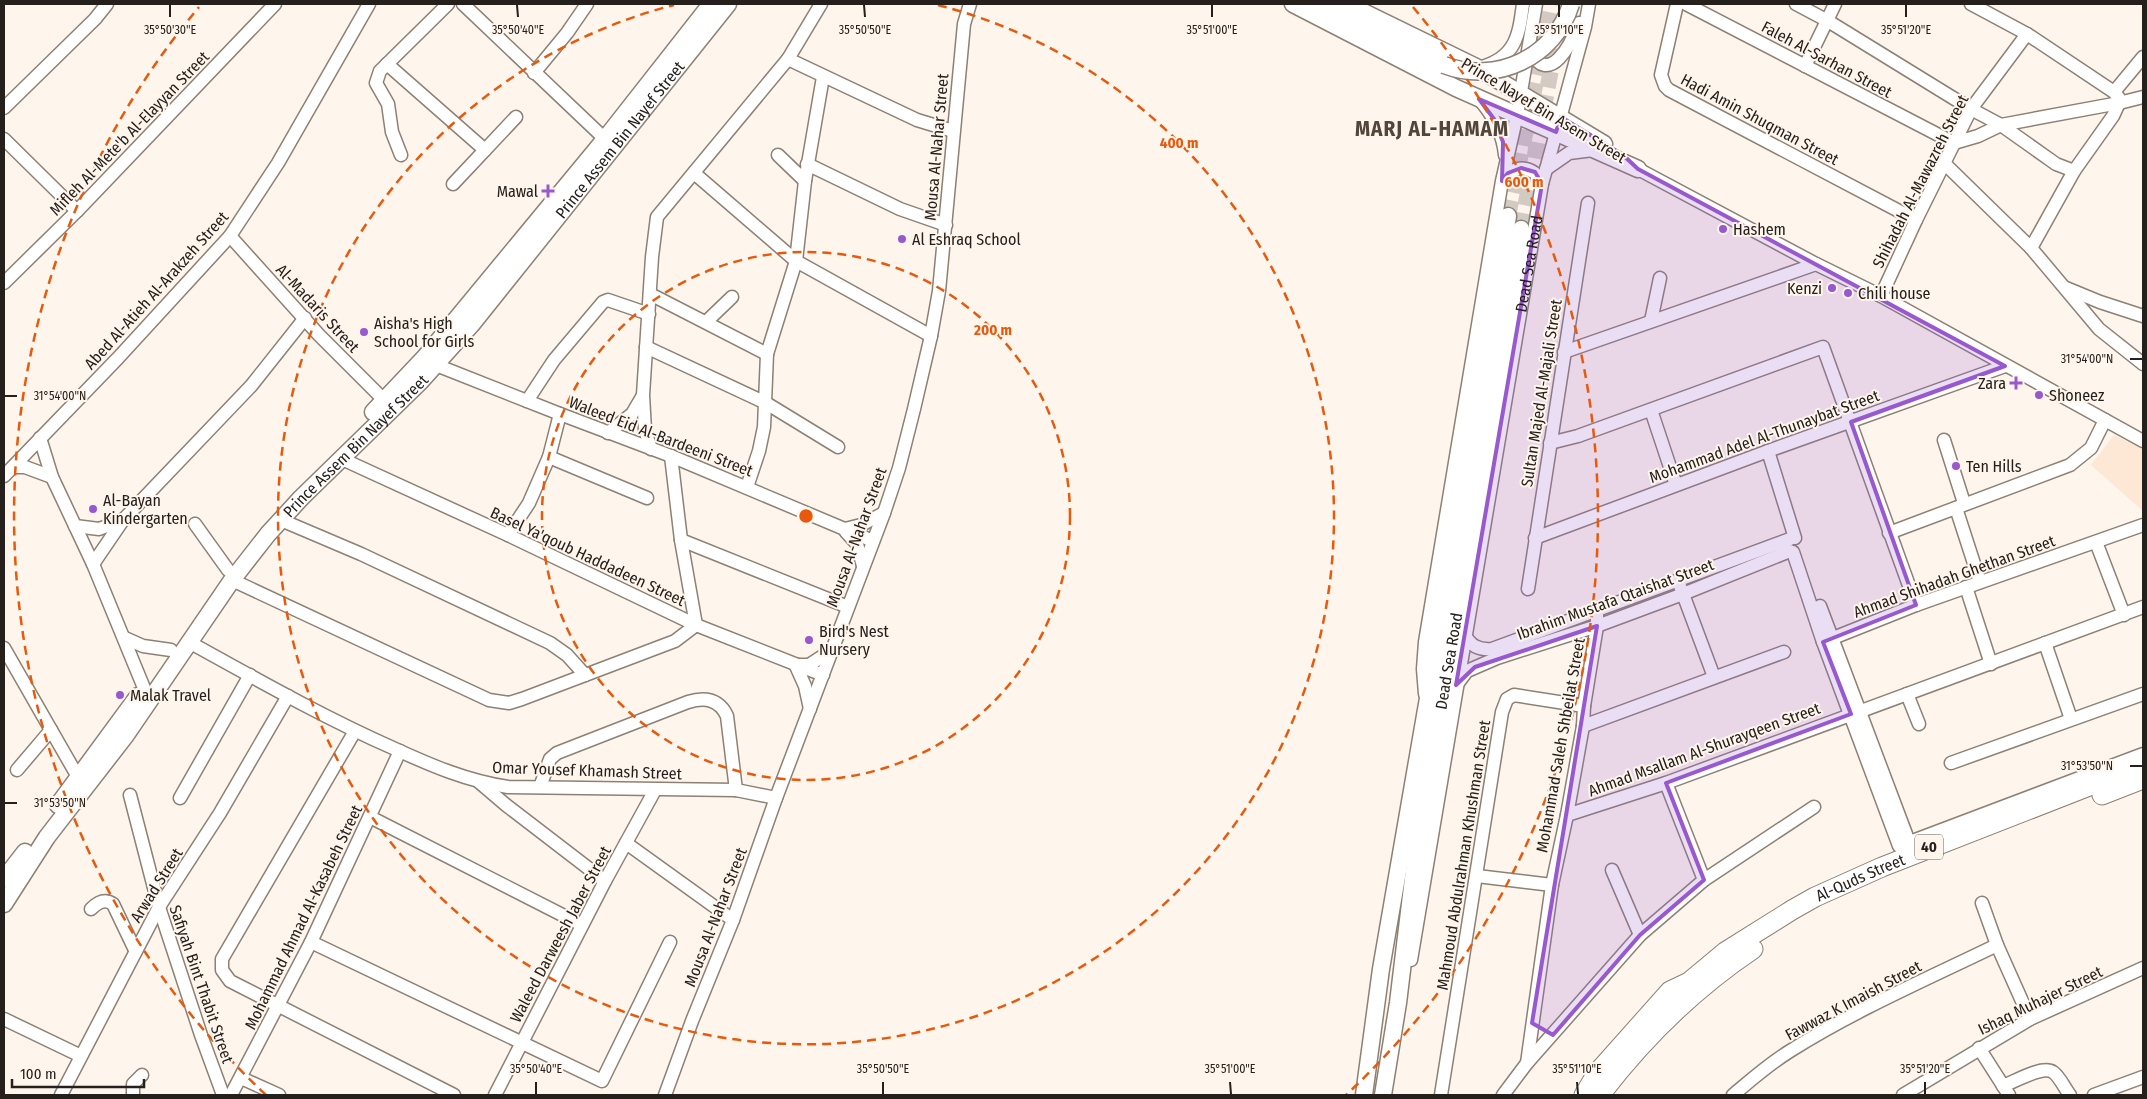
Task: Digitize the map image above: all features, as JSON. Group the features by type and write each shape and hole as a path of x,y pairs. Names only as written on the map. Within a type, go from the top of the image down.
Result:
{"highway":[{"name":"Al-Quds Street","path":"1732,956 1792,910 1845,882 1926,848 2143,765"},
{"name":"Al-Quds Street","path":"1732,956 1837,899 1938,857 2143,779"},
{"path":"1670,992 1676,980 1719,946 1767,913 1831,877 1904,844"},
{"name":"40","path":"1584,1095 1598,1073 1670,992 1732,956"},
{"name":"40","path":"1600,1095 1633,1053 1732,956"}],"main road":[{"name":"Prince Assem Bin Nayef Street","path":"4,879 171,650 230,575 277,509 425,357 606,139 711,4"},
{"name":"Prince Assem Bin Nayef Street","path":"4,904 47,838 126,735 189,642 230,575 366,433 436,365 472,324 728,4"},
{"name":"Prince Nayef Bin Asem Street","path":"1302,4 1479,99 1517,115 1580,130 1623,155 1638,169"},
{"path":"1302,4 1327,7 1372,31 1444,65 1465,71 1483,72 1503,69 1523,62 1551,42 1561,27 1571,4"},
{"name":"Prince Nayef Bin Asem Street","path":"1347,4 1478,68 1520,93 1558,125 1596,150 1638,169"},
{"path":"1364,1095 1381,969 1508,216"},
{"name":"Dead Sea Road","path":"1383,1095 1398,1003 1416,854 1521,229"}],"street":[{"path":"4,108 95,19 107,4"},
{"name":"Mifleh Al-Mete'b Al-Elayyan Street","path":"4,283 78,211 275,4"},
{"name":"Abed Al-Atieh Al-Arakzeh Street","path":"8,471 118,358 230,236 278,163 369,4"},
{"path":"401,155 392,132 388,104 376,83 378,74 448,4"},
{"path":"463,4 606,139"},
{"path":"534,72 587,4"},
{"path":"652,449 645,430 642,395 652,257 657,217 788,59 821,4"},
{"name":"Mousa Al-Nahar Street","path":"962,4 964,24"},
{"name":"Mousa Al-Nahar Street","path":"665,1095 692,1021 733,920 776,798 884,513 899,468 931,336 939,291 964,24 970,4"},
{"path":"1478,68 1500,60 1513,46 1519,32 1523,4"},
{"path":"1426,708 1423,669 1426,642 1502,181 1517,115 1536,4"},
{"path":"1529,49 1534,58 1544,64 1552,64 1562,57 1574,35 1584,4"},
{"name":"Dead Sea Road","path":"1389,1095 1464,634 1542,184 1589,4"},
{"name":"Hadi Amin Shuqman Street","path":"1677,4 1662,69 1662,81 1669,90 1916,220"},
{"name":"Faleh Al-Sarhan Street","path":"1686,4 1954,143"},
{"path":"1796,4 1828,21 1970,109 2001,125 2056,164 2074,171"},
{"path":"1806,66 1835,4"},
{"path":"1971,4 2027,34 2117,98"},
{"name":"Shihadah Al-Mawazreh Street","path":"1881,296 1970,109 2027,34"},
{"path":"2031,248 2074,171 2108,125 2117,98 2143,57"},
{"path":"788,59 917,120 953,131"},
{"path":"387,64 484,150"},
{"path":"747,487 760,451 766,403 767,354 796,261 804,181 823,77"},
{"path":"1569,86 1571,108 1580,130"},
{"path":"1954,143 1978,136 2001,125 2117,98 2143,97"},
{"path":"1479,99 1491,114 1500,130 1506,154 1506,166"},
{"path":"453,184 516,117"},
{"path":"4,139 78,211"},
{"path":"1546,169 1569,154 1596,150"},
{"path":"778,155 804,181"},
{"path":"1944,163 2031,248 2099,329 2143,364"},
{"path":"808,164 900,209 946,225"},
{"path":"1502,181 1508,173 1521,168 1535,172 1542,184"},
{"path":"1638,169 1816,264 1881,296 2005,366 2143,440"},
{"path":"694,173 796,261 931,336"},
{"name":"Sultan Majed Al-Majali Street","path":"1528,589 1588,203"},
{"name":"Al-Madaris Street","path":"230,236 319,335 384,400"},
{"path":"1564,352 1816,264"},
{"path":"1651,321 1660,278"},
{"path":"2062,286 2100,302 2143,316"},
{"path":"650,294 767,354"},
{"path":"706,322 732,297"},
{"path":"527,401 554,360 603,302 608,300 649,314"},
{"path":"93,564 123,520 251,386 305,318"},
{"path":"646,346 766,403 838,448"},
{"path":"1550,443 1578,436 1823,347 1916,605"},
{"name":"Waleed Eid Al-Bardeeni Street","path":"436,365 608,433 672,456 873,541"},
{"name":"Mohammad Adel Al-Thunaybat Street","path":"1535,538 1768,451 2005,366"},
{"path":"608,433 632,414 638,406 642,395"},
{"path":"1651,410 1676,485"},
{"path":"508,535 529,502 549,457 560,414"},
{"path":"1890,532 2070,465 2091,448 2105,420"},
{"path":"40,438 52,477 93,564 144,688"},
{"path":"1944,440 1980,582"},
{"path":"1768,451 1793,546 1904,844 2143,754"},
{"path":"195,524 230,575 461,688 498,702 509,703 675,641 696,625 681,540 672,456"},
{"path":"549,457 647,498"},
{"name":"Basel Ya'qoub Haddadeen Street","path":"342,459 508,535 696,625 794,666 823,675"},
{"path":"8,471 25,467 52,477"},
{"path":"843,529 861,525 884,513"},
{"path":"75,526 99,529 123,520"},
{"path":"281,520 361,554 550,643 567,655 585,675"},
{"name":"Ahmad Shihadah Ghethan Street","path":"1828,640 1916,605 2143,525"},
{"path":"843,529 857,544 863,566"},
{"path":"681,540 848,607"},
{"path":"2096,542 2124,615"},
{"name":"Ibrahim Mustafa Qtaishat Street","path":"1464,634 1468,642 1475,647 1484,650 1492,649 1678,582 1793,546"},
{"name":"Ibrahim Mustafa Qtaishat Street","path":"1456,685 1467,671 1475,667 1497,658 1597,626 1683,594 1793,546"},
{"path":"1678,582 1714,677"},
{"path":"1966,587 1991,664"},
{"name":"Ahmad Msallam Al-Shurayqeen Street","path":"1567,815 1666,783 2143,607"},
{"name":"Mohammad Saleh Shbeilat Street","path":"1527,1063 1552,885 1583,726 1584,706 1597,626 1597,611"},
{"path":"125,638 143,646 171,650"},
{"name":"Omar Yousef Khamash Street","path":"189,642 355,731 452,773 479,782 508,787 736,790 776,798"},
{"path":"2045,643 2070,719"},
{"path":"4,648 78,777"},
{"path":"810,709 805,686 794,666 809,665 832,650"},
{"path":"1583,726 1784,652"},
{"path":"180,798 250,675"},
{"name":"Mahmoud Abdulrahman Khushman Street","path":"1442,1095 1502,712 1508,699 1514,694 1584,706"},
{"path":"1907,694 1919,724"},
{"path":"1952,763 2143,694"},
{"name":"Arwad Street","path":"61,1095 159,907 220,813 288,696"},
{"path":"540,787 550,759 556,753 688,702 703,699 715,702 724,710 727,716 736,790"},
{"path":"17,770 51,730"},
{"path":"355,731 222,959 222,970 230,981 454,1095"},
{"name":"Mohammad Ahmad Al-Kasabeh Street","path":"231,1095 311,942 400,751"},
{"path":"479,782 605,881"},
{"path":"1666,783 1704,880"},
{"name":"Waleed Darweesh Jaber Street","path":"495,1095 605,881 655,790"},
{"name":"Safiyah Bint Thabit Street","path":"130,795 159,907 201,1036 223,1095"},
{"path":"1503,1095 1527,1063 1640,935 1704,880 1814,808"},
{"path":"370,817 582,925"},
{"path":"626,844 733,920"},
{"path":"1612,870 1640,935"},
{"path":"1477,876 1552,885"},
{"path":"91,909 99,902 109,901 113,904 135,950"},
{"path":"1982,903 1997,945 2030,1019"},
{"path":"311,942 602,1082 670,942"},
{"name":"Fawwaz K Imaish Street","path":"1733,1095 1762,1070 1817,1035 1851,1016 1997,945"},
{"name":"Ishaq Muhajer Street","path":"1903,1095 2030,1019 2143,968"},
{"path":"4,1019 81,1056"},
{"path":"1532,1024 1543,1032 1553,1035"},
{"path":"1979,1048 2006,1091 2037,1072 2050,1071 2054,1073 2070,1095"},
{"path":"1573,1095 1598,1073"},
{"path":"133,1095 133,1084 142,1075"},
{"path":"2094,1095 2143,1077"},
{"path":"241,1078 279,1095"}],"highlighted area":[{"path":"1479,99 1556,132 1561,117 1623,155 1638,169 2005,366 1851,422 1916,605 1823,642 1851,714 1666,783 1704,880 1640,935 1553,1035 1532,1023 1597,626 1475,667 1456,685 1542,184 1535,172 1521,168 1508,173 1502,181 1503,142 1494,119"}],"shaded area":[{"path":"2114,435 2143,449 2143,511 2091,465"}],"tunnel":[{"path":"1508,216 1552,4"},
{"path":"1521,229 1559,27"}],"place":[{"name":"Mawal","path":"548,191"},
{"name":"Hashem","path":"1723,229"},
{"name":"Al Eshraq School","path":"902,239"},
{"name":"Kenzi","path":"1832,288"},
{"name":"Chili house","path":"1848,293"},
{"name":"Aisha's High School for Girls","path":"364,332"},
{"name":"Zara","path":"2016,383"},
{"name":"Shoneez","path":"2039,395"},
{"name":"Ten Hills","path":"1956,466"},
{"name":"Al-Bayan Kindergarten","path":"93,509"},
{"name":"Bird's Nest Nursery","path":"809,640"},
{"name":"Malak Travel","path":"120,695"}],"district":[{"name":"MARJ AL-HAMAM","path":"1432,129"}]}
